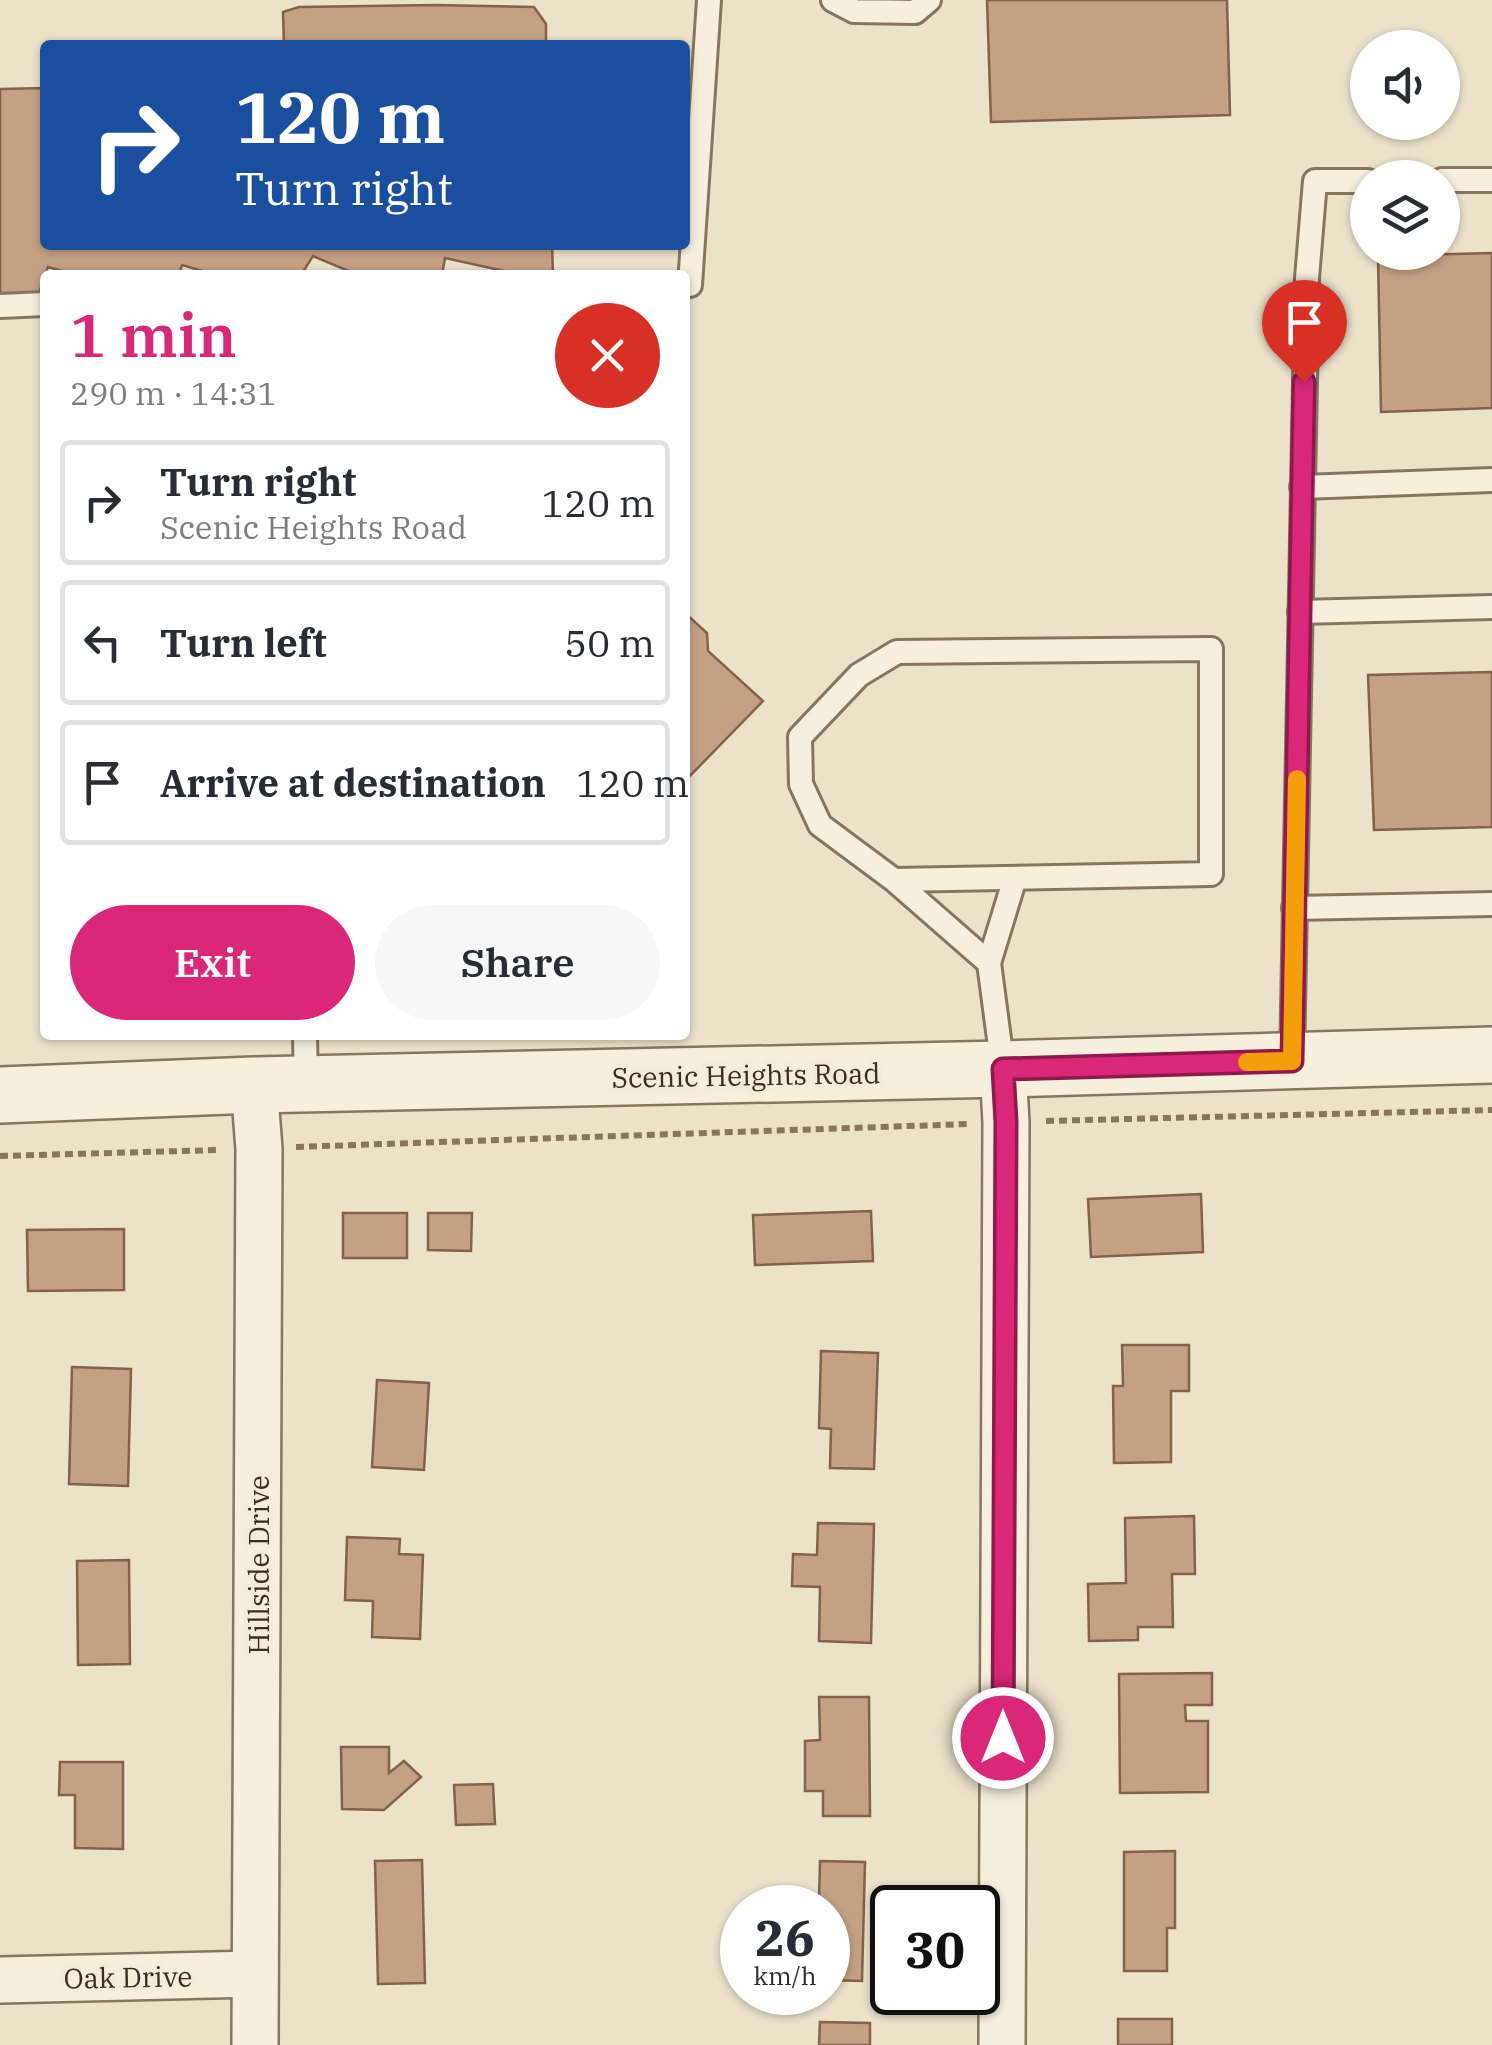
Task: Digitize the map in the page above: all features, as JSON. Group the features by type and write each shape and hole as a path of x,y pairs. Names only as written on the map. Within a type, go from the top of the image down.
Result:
{"street":[{"name":"Scenic Heights Road","path":"0,1095 288,1068 1005,1096 1292,1061 1492,1054"},
{"name":"Hillside Drive","path":"256,2045 258,1149 288,1068"},
{"path":"1002,2045 1005,1096"},
{"name":"Oak Drive","path":"0,1980 255,1974"}],"lane":[{"path":"690,285 708,0"},
{"path":"833,0 854,12 914,12 929,0"},
{"path":"1292,1061 1307,278 1315,181 1350,180"},
{"path":"1460,180 1492,180"},
{"path":"0,306 40,304"},
{"path":"1302,487 1492,480"},
{"path":"1300,612 1492,608"},
{"path":"894,880 1211,874 1211,649 897,652 859,675 800,738 801,784 820,826 894,880 989,963"},
{"path":"1005,1096 989,963 1015,878"},
{"path":"1294,908 1492,904"}],"path":[{"path":"0,1156 258,1149 1005,1096 1492,1110"}],"building":[{"path":"987,0 1227,0 1230,115 991,122"},
{"path":"299,7 534,7 546,24 546,40 284,40 283,12"},
{"path":"40,88 40,250 552,250 553,270 500,270 445,258 443,270 346,270 313,256 304,270 199,270 182,265 180,270 48,267 40,270 39,293 0,293 0,89"},
{"path":"1492,253 1492,408 1381,412 1378,270 1460,270 1460,254"},
{"path":"690,618 707,633 708,651 763,701 690,776"},
{"path":"1492,672 1492,827 1374,830 1368,675"},
{"path":"1201,1194 1203,1252 1091,1257 1088,1199"},
{"path":"871,1211 873,1261 755,1265 753,1215"},
{"path":"343,1213 407,1213 407,1258 343,1258"},
{"path":"428,1213 472,1213 471,1251 428,1250"},
{"path":"124,1229 124,1290 28,1291 27,1230"},
{"path":"1122,1345 1189,1345 1189,1391 1171,1391 1171,1462 1114,1463 1113,1386 1123,1386"},
{"path":"821,1351 878,1353 874,1469 830,1468 831,1429 819,1428"},
{"path":"72,1367 131,1369 128,1486 69,1484"},
{"path":"377,1380 429,1383 424,1470 372,1467"},
{"path":"1194,1516 1195,1574 1172,1574 1173,1627 1138,1627 1138,1640 1089,1641 1088,1584 1126,1583 1125,1518"},
{"path":"818,1523 874,1524 871,1643 819,1641 820,1587 792,1586 793,1554 817,1555"},
{"path":"347,1537 400,1539 399,1554 423,1555 420,1639 372,1637 373,1601 345,1600"},
{"path":"129,1560 130,1664 78,1665 77,1561"},
{"path":"1212,1673 1212,1705 1185,1705 1186,1721 1208,1721 1208,1792 1120,1793 1119,1674"},
{"path":"819,1697 869,1697 870,1816 823,1816 823,1791 805,1791 805,1741 820,1740"},
{"path":"341,1747 389,1747 389,1773 404,1761 421,1777 384,1810 342,1809"},
{"path":"60,1762 123,1762 123,1849 75,1848 75,1795 59,1795"},
{"path":"493,1784 495,1824 456,1825 454,1785"},
{"path":"1175,1851 1175,1928 1167,1928 1167,1971 1124,1971 1124,1852"},
{"path":"422,1860 425,1983 378,1984 375,1861"},
{"path":"820,1861 865,1862 862,1981 850,1981 850,1885 819,1885"},
{"path":"1118,2019 1172,2019 1172,2045 1118,2045"},
{"path":"820,2022 870,2023 870,2045 819,2045"}],"slow traffic":[{"path":"1247,1062 1292,1061 1297,779"}],"route":[{"path":"1003,1738 1003,1069 1292,1061 1304,382"}]}
